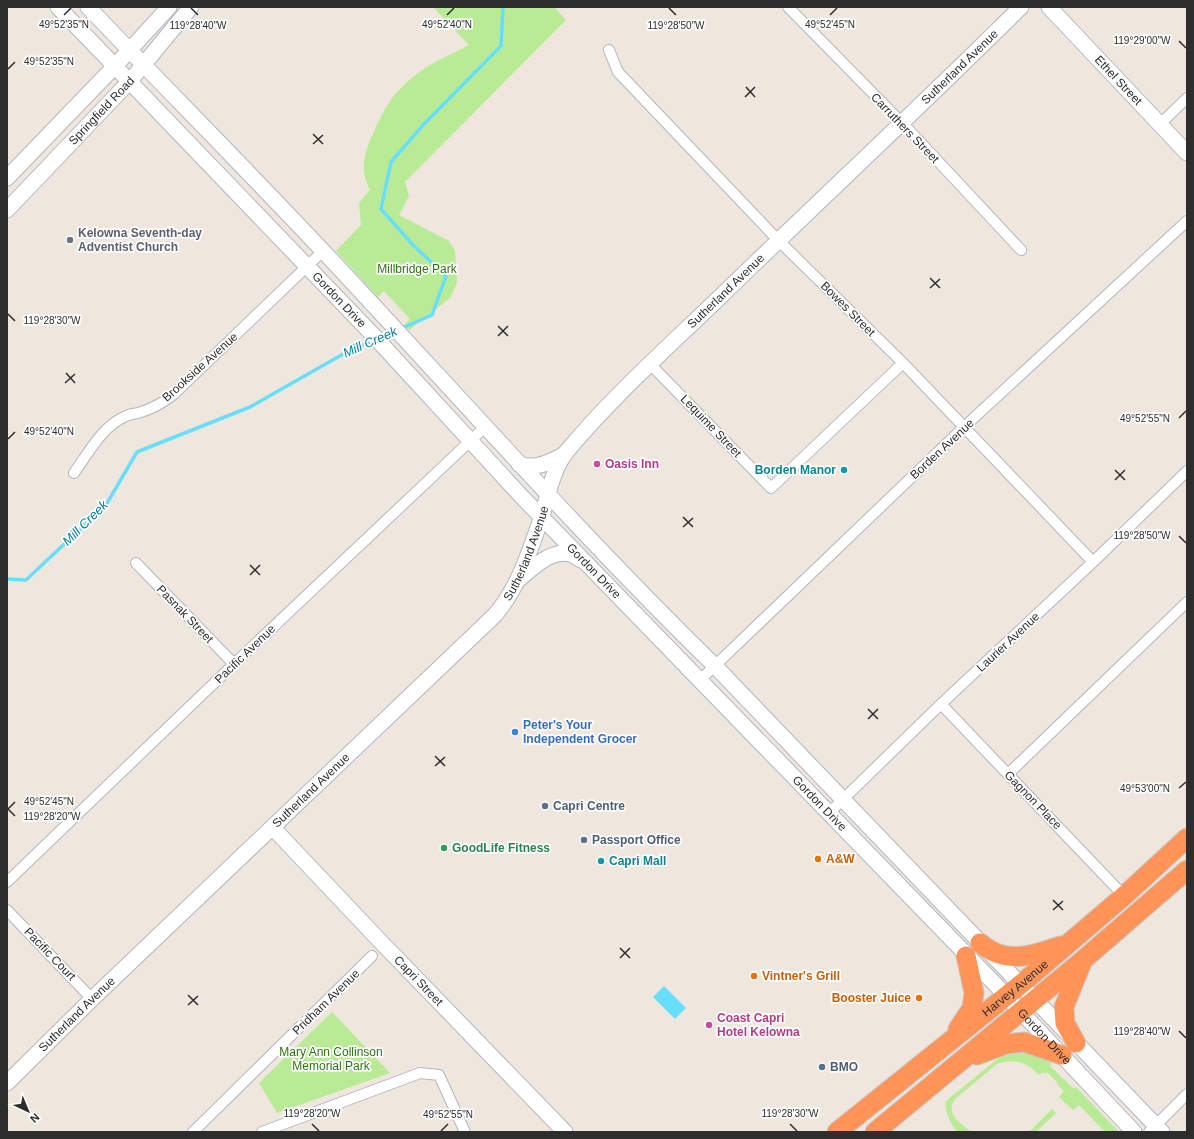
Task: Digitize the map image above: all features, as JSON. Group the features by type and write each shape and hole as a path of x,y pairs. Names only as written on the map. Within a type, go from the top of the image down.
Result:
{"highway":[{"name":"Harvey Avenue","path":"837,1132 1013,991 1124,896 1187,838"},
{"name":"Harvey Avenue","path":"875,1132 1083,960 1187,870"},
{"path":"950,1042 972,1008 974,993 973,949 1015,957 1031,955 1070,943"},
{"path":"1076,1043 1065,1023 1064,1007 1083,960"},
{"path":"962,1061 1006,1044 1024,1042 1062,1055"}],"main road":[{"name":"Gordon Drive","path":"58,7 374,336 541,516 700,680 830,813 973,949 1028,1006 1076,1043 1155,1130"},
{"name":"Gordon Drive","path":"88,7 323,251 519,464 656,608 715,666 843,801 920,879 973,949"},
{"name":"Springfield Road","path":"7,178 116,66 169,7"},
{"name":"Springfield Road","path":"7,210 130,81 190,7"},
{"name":"Sutherland Avenue","path":"7,1083 92,999 495,615 508,598 518,580 553,478 565,454 589,425 778,240 1021,7"},
{"name":"Ethel Street","path":"1049,7 1187,153"},
{"path":"519,464 527,467 542,465 565,454"},
{"path":"518,580 554,555 563,553 571,554 588,565"},
{"name":"Capri Street","path":"273,828 565,1132"},
{"name":"Gordon Drive","path":"1028,1006 1062,1055 1134,1132"}],"street":[{"name":"Carruthers Street","path":"788,7 901,123 1021,250"},
{"name":"Bowes Street","path":"609,50 618,72 778,240 903,363 1093,562"},
{"path":"1160,125 1187,98"},
{"name":"Borden Avenue","path":"700,680 964,427 1187,221"},
{"name":"Brookside Avenue","path":"74,473 98,439 116,421 126,416 152,408 174,394 323,251"},
{"name":"Lequime Street","path":"650,364 771,488 903,363"},
{"name":"Pacific Avenue","path":"7,882 234,664 485,427"},
{"name":"Laurier Avenue","path":"830,813 941,704 1093,562 1187,471"},
{"name":"Pasnak Street","path":"136,563 234,664"},
{"path":"1008,774 1187,602"},
{"name":"Gagnon Place","path":"941,704 1124,896"},
{"name":"Pacific Court","path":"7,910 92,999"},
{"name":"Pridham Avenue","path":"193,1132 372,956"},
{"path":"262,1132 420,1073 439,1075 465,1132"},
{"path":"1155,1130 1187,1094"}],"green space":[{"name":"Millbridge Park","path":"433,7 554,7 566,20 405,182 409,196 399,215 449,241 455,251 457,283 450,298 409,330 404,325 410,319 384,291 378,297 336,251 361,225 359,203 370,190 364,174 365,156 376,126 392,98 409,80 420,72 469,45"},
{"name":"Mary Ann Collinson Memorial Park","path":"332,1012 390,1073 277,1113 259,1083"},
{"path":"1024,1050 1042,1057 1052,1063 1050,1066 1074,1089 1076,1087 1119,1132 1105,1132 1079,1105 1073,1110 1059,1097 1064,1091 1047,1072 1039,1075 1025,1064 1010,1061 997,1064 955,1099 952,1105 953,1114 958,1121 971,1132 957,1132 947,1113 946,1101 1002,1055 1008,1052"},
{"path":"1052,1109 1056,1113 1036,1132 1029,1132"}],"water":[{"path":"664,986 686,1008 675,1019 653,997"}],"waterway":[{"name":"Mill Creek","path":"400,329 432,315 446,276 413,245 381,209 391,162 424,124 501,46 503,7"},
{"name":"Mill Creek","path":"380,337 392,332"},
{"name":"Mill Creek","path":"7,579 26,580 106,505 137,452 250,407 345,353 372,341"}],"place":[{"name":"Kelowna Seventh-day Adventist Church","path":"70,240"},
{"name":"Oasis Inn","path":"597,464"},
{"name":"Borden Manor","path":"844,470"},
{"name":"Peter's Your Independent Grocer","path":"515,732"},
{"name":"Capri Centre","path":"545,806"},
{"name":"Passport Office","path":"584,840"},
{"name":"GoodLife Fitness","path":"444,848"},
{"name":"A&W","path":"818,859"},
{"name":"Capri Mall","path":"601,861"},
{"name":"Vintner's Grill","path":"754,976"},
{"name":"Booster Juice","path":"919,998"},
{"name":"Coast Capri Hotel Kelowna","path":"709,1025"},
{"name":"BMO","path":"822,1067"}]}
